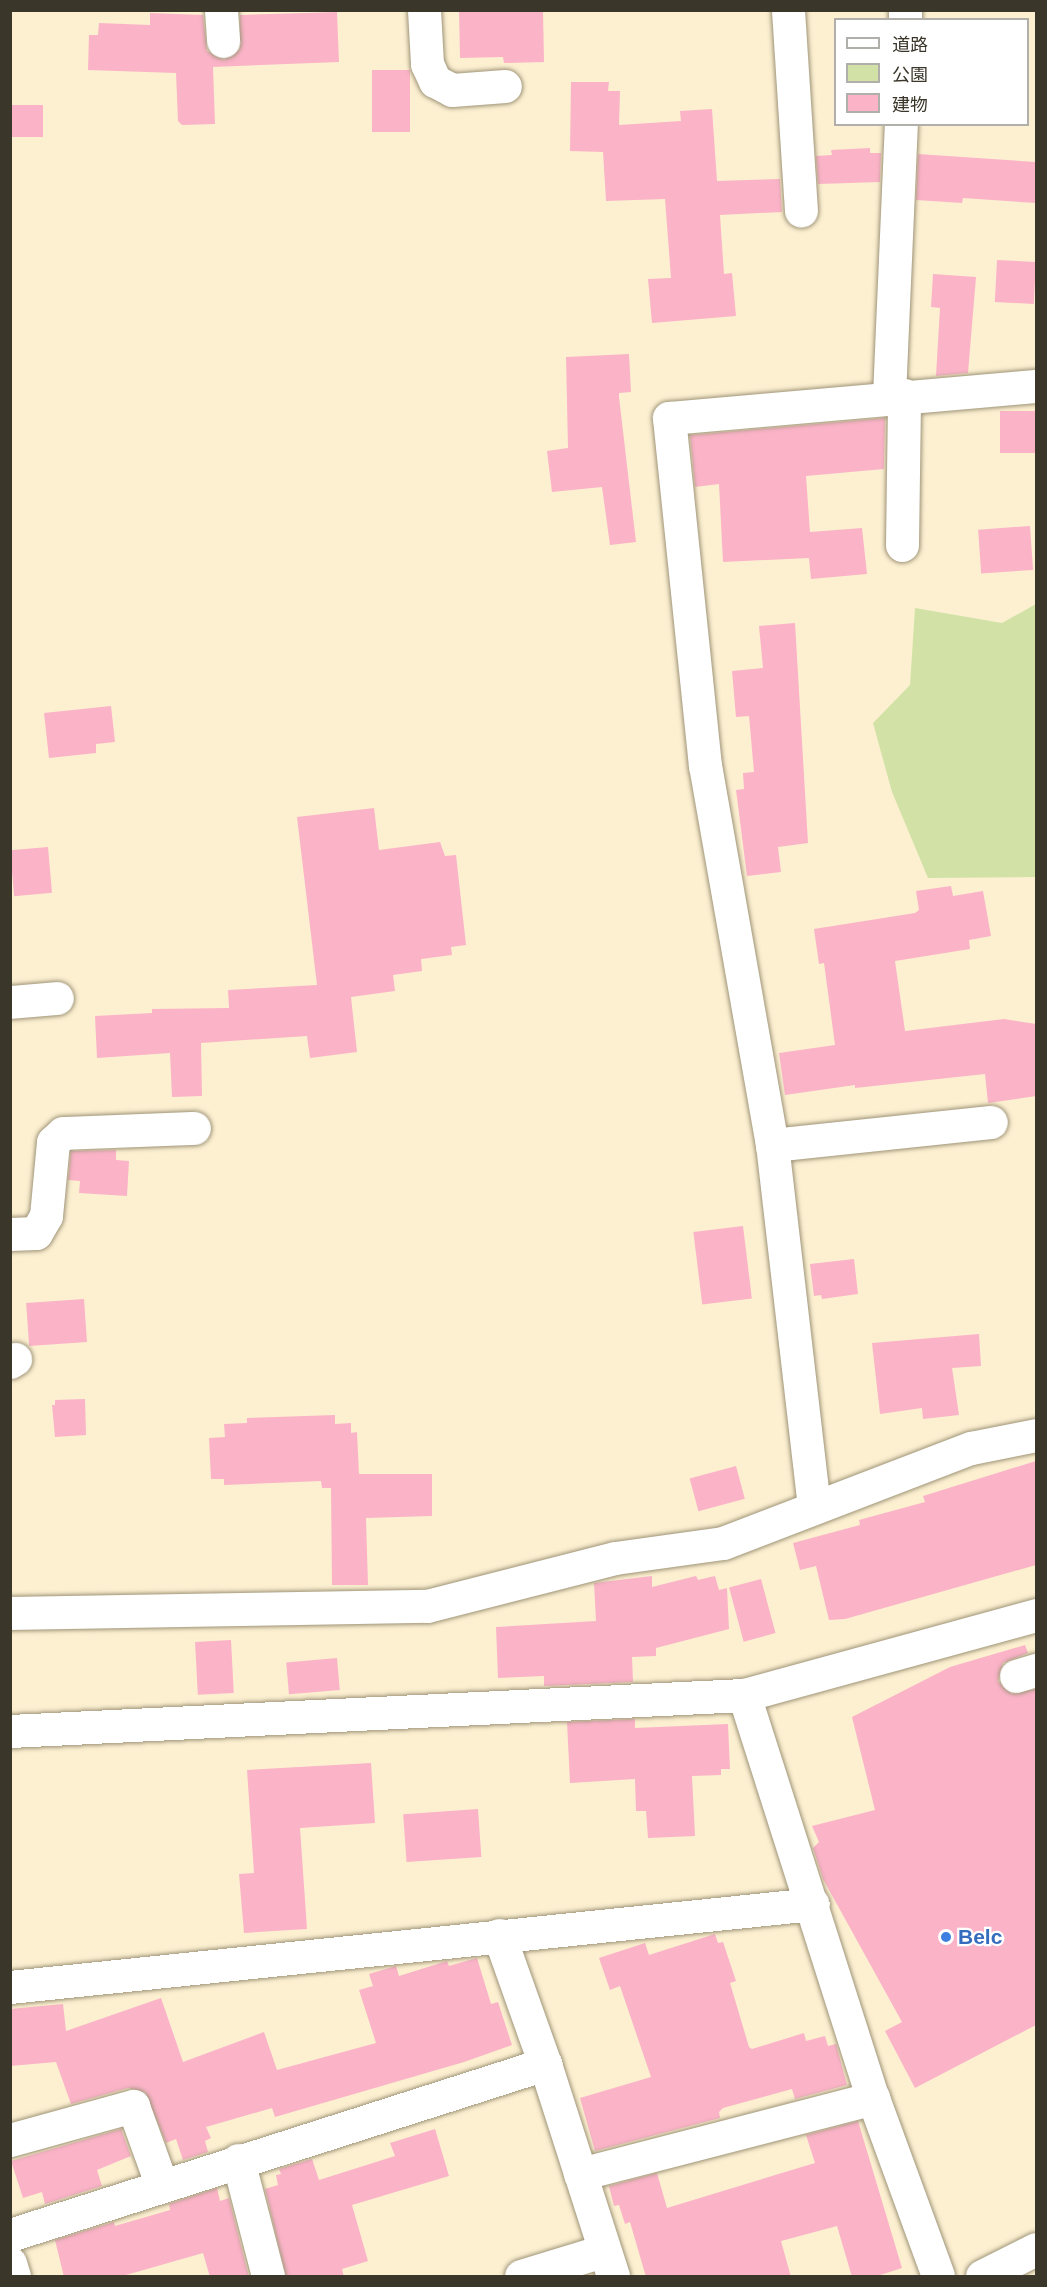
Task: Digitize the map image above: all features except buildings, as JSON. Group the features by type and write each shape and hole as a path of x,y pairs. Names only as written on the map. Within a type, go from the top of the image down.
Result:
{"street":[{"path":"424,10 427,64 435,81 452,90 505,86"},
{"path":"788,10 801,211"},
{"path":"901,126 897,396 902,545"},
{"path":"814,1507 772,1145 705,766 669,418 897,396 1036,386"},
{"path":"10,1002 57,998"},
{"path":"772,1145 991,1122"},
{"path":"10,1234 36,1233 46,1216 53,1142 63,1133 194,1128"},
{"path":"10,1613 427,1606 615,1558 723,1542 971,1448 1036,1436"},
{"path":"10,1731 744,1695 1036,1616"},
{"path":"744,1695 813,1904 873,2098 938,2277"},
{"path":"10,1987 813,1904"},
{"path":"499,1935 545,2064 608,2264 521,2277"},
{"path":"10,2235 238,2160 545,2064"},
{"path":"580,2174 873,2098"},
{"path":"10,2140 133,2106 162,2186"},
{"path":"238,2160 268,2277"},
{"path":"982,2277 1036,2248"},
{"path":"10,2263 14,2277"}],"green space":[{"path":"1036,604 1036,877 928,878 892,792 873,723 910,685 915,608 1002,623"}],"place":[{"name":"Belc","path":"946,1937"}]}
